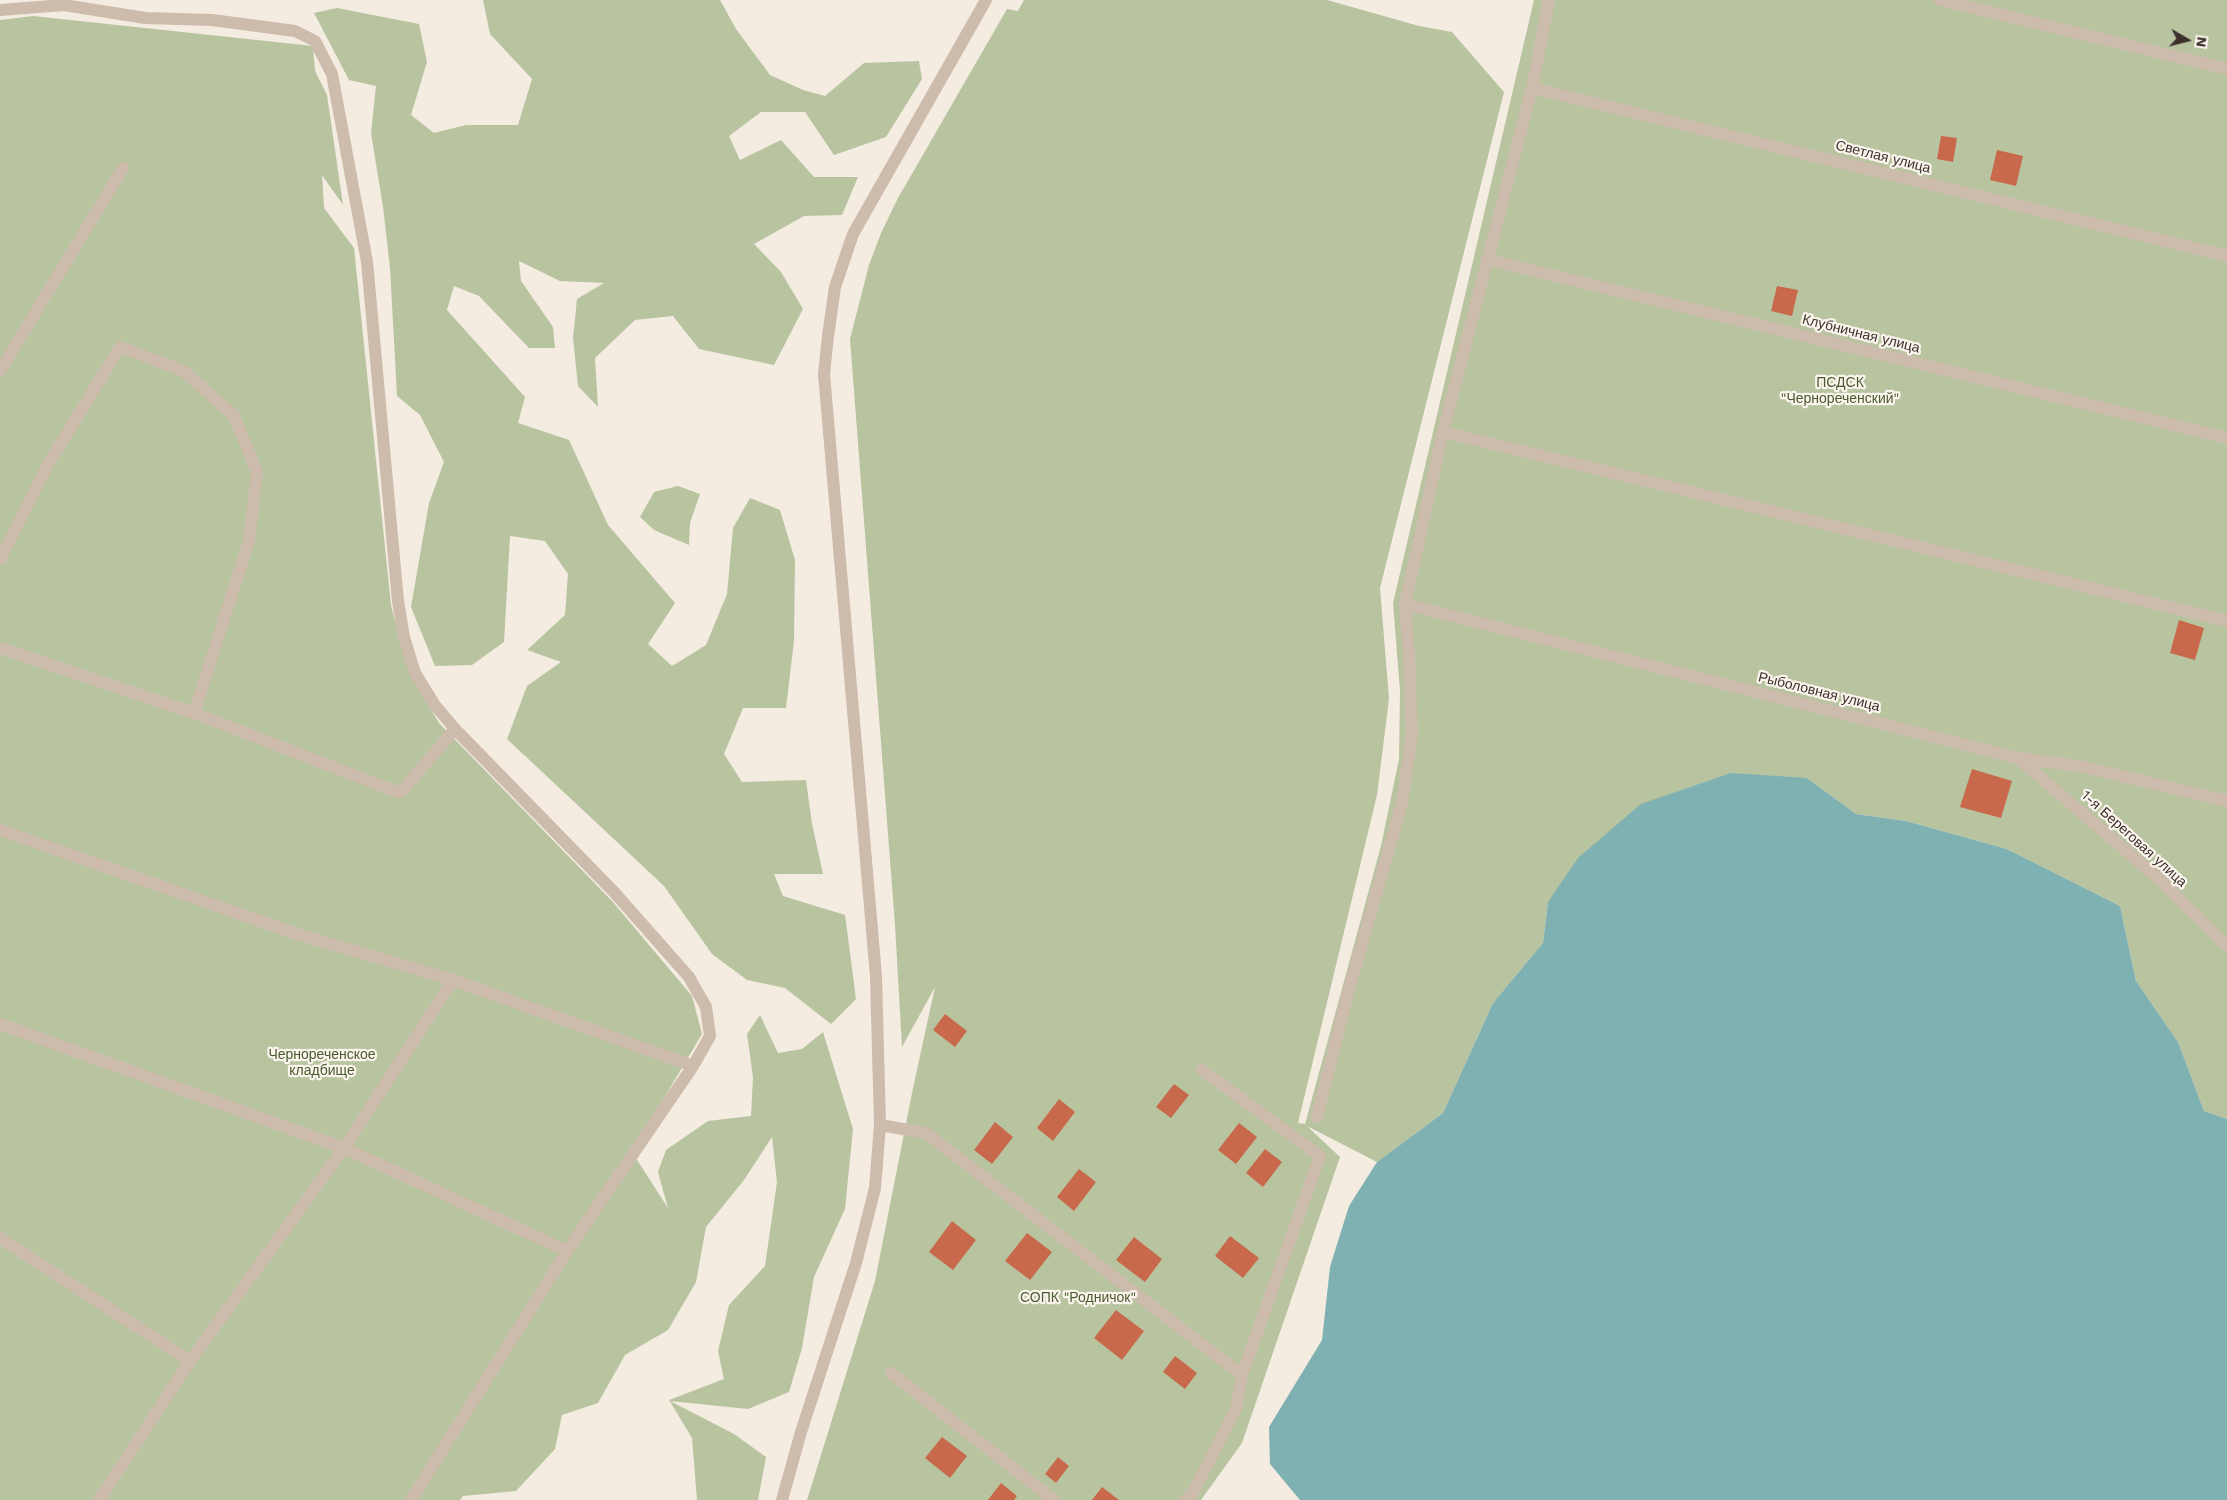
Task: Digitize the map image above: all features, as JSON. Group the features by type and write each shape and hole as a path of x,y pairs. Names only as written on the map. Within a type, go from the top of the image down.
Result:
{"street":[{"path":"782,1500 801,1432 856,1263 875,1188 880,1125 876,976 824,374 828,336 835,287 853,234 986,0"},
{"path":"1317,1117 1347,997 1402,803 1412,734 1405,604 1443,432 1532,88 1549,0"},
{"path":"1940,0 2227,69"},
{"path":"0,10 64,5 145,18 212,20 295,31 315,41 332,74 367,262 398,601 404,637 415,673 434,704 455,729 614,892 690,977 706,1007 710,1036 693,1066 567,1251 411,1500"},
{"name":"Светлая улица","path":"1532,88 2227,256"},
{"path":"0,371 123,168"},
{"name":"Клубничная улица","path":"1488,260 2227,438"},
{"path":"0,559 50,461 120,347 184,371 234,416 257,472 250,542 194,713"},
{"path":"1443,432 2227,622"},
{"name":"Рыболовная улица","path":"1405,604 2018,758 2079,766 2227,801"},
{"path":"0,648 194,713 400,794 455,729"},
{"name":"1-я Береговая улица","path":"2018,758 2159,878 2227,946"},
{"path":"0,830 297,934 452,980 693,1066"},
{"path":"99,1500 190,1361 344,1148 452,980"},
{"path":"0,1024 344,1148 567,1251"},
{"path":"1186,1500 1236,1409 1242,1375 1320,1156 1202,1070"},
{"path":"880,1125 926,1133 1242,1375"},
{"path":"0,1238 190,1361"},
{"path":"891,1373 1054,1500"}],"green space":[{"path":"483,0 720,0 736,29 770,75 803,90 825,96 864,63 919,61 922,79 886,137 834,155 805,112 761,112 729,136 740,160 781,140 814,177 858,177 842,215 804,216 754,244 781,272 803,309 774,365 699,349 673,316 635,320 595,358 598,407 578,386 573,338 577,299 604,283 560,281 519,261 521,281 553,327 555,348 529,348 479,296 454,286 447,310 525,397 518,423 569,440 608,525 675,603 648,644 672,666 706,645 727,594 733,528 750,498 780,510 795,560 794,641 786,708 743,708 724,754 742,782 806,780 812,824 823,874 774,874 783,896 845,915 856,999 831,1024 785,988 747,980 712,954 664,886 507,739 527,686 561,662 527,650 565,615 568,574 545,541 510,536 504,642 472,665 435,666 411,607 429,503 444,462 420,415 397,396 390,268 383,207 371,133 376,86 349,80 314,13 337,8 419,24 427,62 411,115 434,133 466,125 518,125 532,79 490,34"},
{"path":"1024,0 1327,0 1419,26 1452,32 1504,92 1380,588 1389,699 1377,795 1298,1123 1305,1124 1381,846 1399,759 1400,691 1393,603 1534,0 2227,0 2227,1119 2204,1111 2178,1042 2136,981 2120,906 2007,849 1906,821 1856,814 1807,778 1548,902 1543,943 1493,1003 1443,1113 1377,1162 1307,1126 1340,1157 1242,1443 1201,1500 807,1500 875,1281 935,987 902,1047 895,925 850,339 869,265 881,233 898,198 1007,9 1018,11"},
{"name":"Чернореченское кладбище","path":"33,16 313,46 315,71 327,95 343,205 322,175 324,208 354,248 391,605 409,673 439,723 612,901 692,996 702,1034 632,1152 668,1208 658,1172 666,1150 708,1121 751,1116 753,1077 747,1034 760,1015 778,1053 802,1049 823,1032 853,1129 845,1209 814,1277 802,1348 789,1392 748,1409 670,1401 734,1434 766,1457 758,1500 697,1500 692,1438 669,1400 724,1379 718,1351 729,1305 765,1266 777,1182 772,1137 744,1180 706,1227 696,1282 668,1330 625,1355 598,1403 562,1415 555,1449 516,1491 463,1496 460,1500 0,1500 0,20"},
{"path":"678,486 700,494 690,523 689,545 654,530 640,517 654,492"}],"water":[{"path":"1731,773 1807,778 1856,814 1906,821 2007,849 2120,906 2136,981 2178,1042 2204,1111 2227,1119 2227,1500 1300,1500 1270,1464 1269,1427 1322,1340 1330,1267 1349,1206 1377,1162 1443,1113 1493,1003 1543,943 1548,902 1578,858 1641,804"}],"building":[{"path":"1941,136 1957,138 1953,162 1937,159"},
{"path":"1997,150 2023,156 2016,186 1990,180"},
{"path":"1777,286 1798,290 1792,316 1771,311"},
{"path":"2179,620 2204,628 2195,660 2170,653"},
{"path":"1972,769 2012,781 2001,818 1960,807"},
{"path":"945,1014 967,1031 955,1047 933,1030"},
{"path":"1174,1084 1189,1095 1171,1118 1156,1107"},
{"path":"1059,1099 1075,1112 1053,1141 1037,1128"},
{"path":"995,1122 1013,1137 992,1164 974,1150"},
{"path":"1239,1123 1257,1137 1236,1164 1218,1150"},
{"path":"1265,1149 1282,1162 1263,1187 1246,1173"},
{"path":"1079,1169 1096,1182 1074,1211 1057,1197"},
{"path":"952,1221 976,1240 953,1270 929,1252"},
{"path":"1027,1233 1052,1252 1030,1280 1005,1261"},
{"path":"1230,1236 1259,1258 1243,1278 1215,1256"},
{"path":"1134,1237 1162,1259 1145,1282 1116,1260"},
{"path":"1116,1310 1144,1331 1122,1360 1094,1338"},
{"path":"1175,1356 1197,1373 1185,1389 1163,1372"},
{"path":"942,1437 967,1456 950,1478 925,1458"},
{"path":"1058,1457 1069,1466 1056,1483 1045,1474"},
{"path":"1001,1483 1017,1496 1014,1500 988,1500"},
{"path":"1102,1487 1119,1500 1092,1500"}],"park label":[{"name":"ПСДСК \"Чернореченский\"","path":"1840,392"},
{"name":"СОПК \"Родничок\"","path":"1078,1298"}]}
